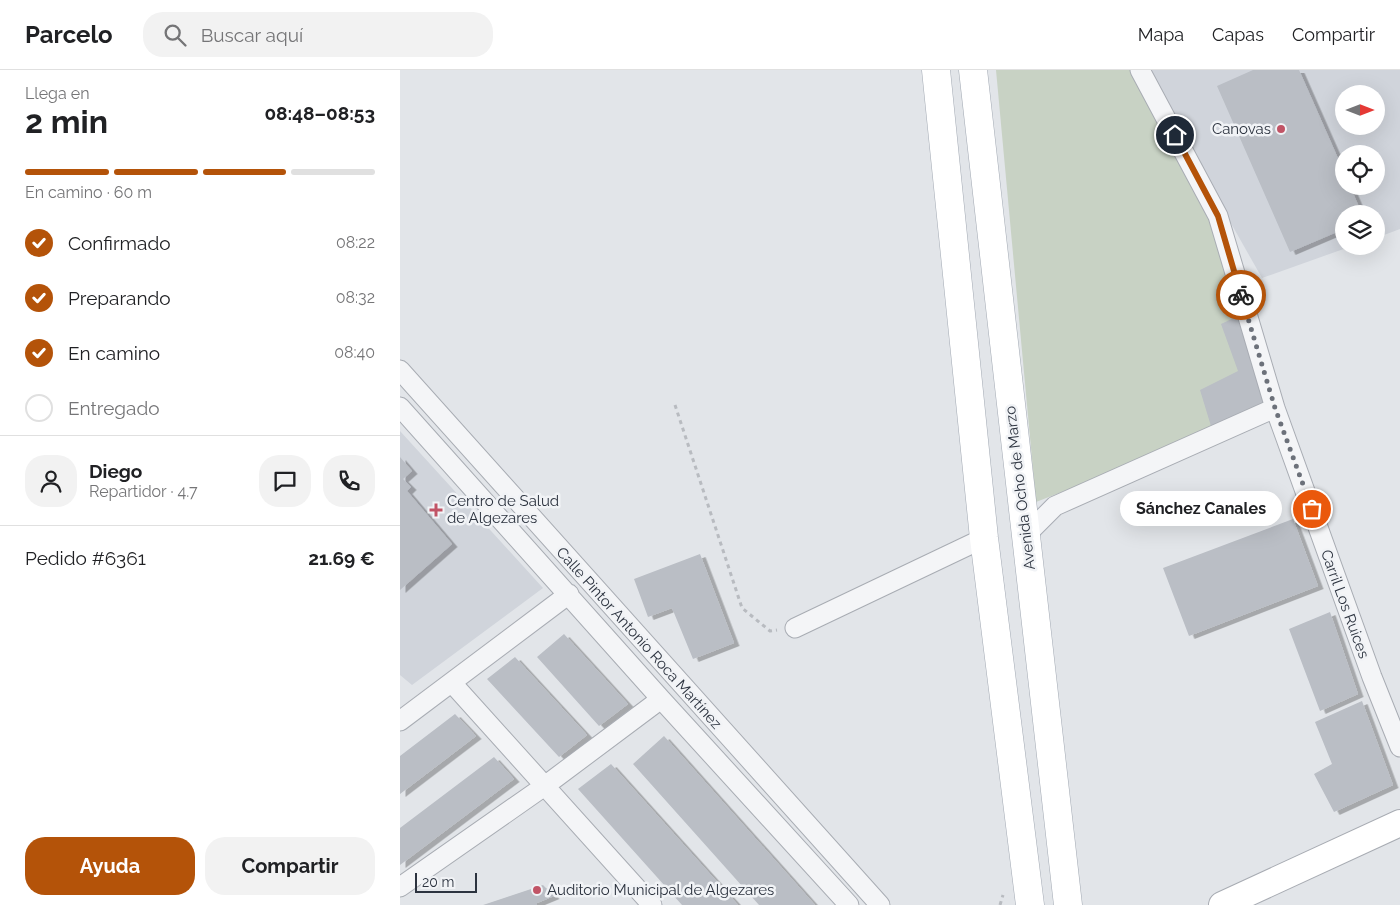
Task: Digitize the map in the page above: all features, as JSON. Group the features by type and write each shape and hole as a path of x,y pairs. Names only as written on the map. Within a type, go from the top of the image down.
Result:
{"main road":[{"path":"936,70 984,538 1030,905"},
{"name":"Avenida Ocho de Marzo","path":"973,70 1068,905"},
{"path":"1222,905 1400,823"}],"street":[{"name":"Carril Los Ruices","path":"1140,70 1218,216 1275,408 1372,677 1400,747"},
{"name":"Calle Pintor Antonio Roca Martínez","path":"400,370 880,905"},
{"path":"400,407 569,594 660,699 850,905"},
{"path":"1025,536 1055,506 1275,408"},
{"path":"795,628 984,538"},
{"path":"400,721 569,594"},
{"path":"452,683 546,785 652,905"},
{"path":"400,887 546,785 660,699"}],"path":[{"path":"675,405 742,608 770,631 795,628"}],"shaded area":[{"path":"1144,70 1400,70 1400,229 1385,235 1385,205 1335,205 1335,252 1262,278"},
{"name":"Centro de Salud de Algezares","path":"400,431 543,588 412,685 400,675"}],"green space":[{"path":"996,70 1131,70 1226,244 1269,411 1036,502"}],"building":[{"name":"Canovas","path":"1253,70 1299,70 1335,152 1335,195 1354,195 1358,205 1335,205 1335,233 1290,252 1217,86"},
{"path":"1238,316 1275,408 1214,436 1200,390 1238,371 1221,324"},
{"path":"400,457 412,471 403,479 411,487 407,491 452,544 400,590"},
{"path":"1293,519 1318,586 1189,636 1163,568"},
{"path":"700,554 734,643 693,659 672,608 648,617 634,579"},
{"path":"1330,612 1358,694 1320,711 1289,629"},
{"path":"564,634 628,704 599,726 537,657"},
{"path":"515,657 587,735 559,757 487,679"},
{"path":"1362,701 1393,785 1334,812 1314,774 1332,764 1315,722"},
{"path":"455,714 476,736 400,794 400,756"},
{"path":"664,736 815,905 759,905 633,764"},
{"path":"494,757 514,779 400,865 400,828"},
{"path":"611,764 738,905 682,905 578,789"},
{"name":"Auditorio Municipal de Algezares","path":"543,885 554,896 537,903 537,905 483,905"}],"way so far":[{"path":"1241,295 1275,408 1312,509"}],"place":[{"name":"Canovas","path":"1281,129"},
{"name":"Sánchez Canales","path":"1312,509"},
{"name":"Centro de Salud de Algezares","path":"436,510"},
{"name":"Auditorio Municipal de Algezares","path":"537,890"}],"route":[{"path":"1175,135 1218,216 1241,295"}]}
